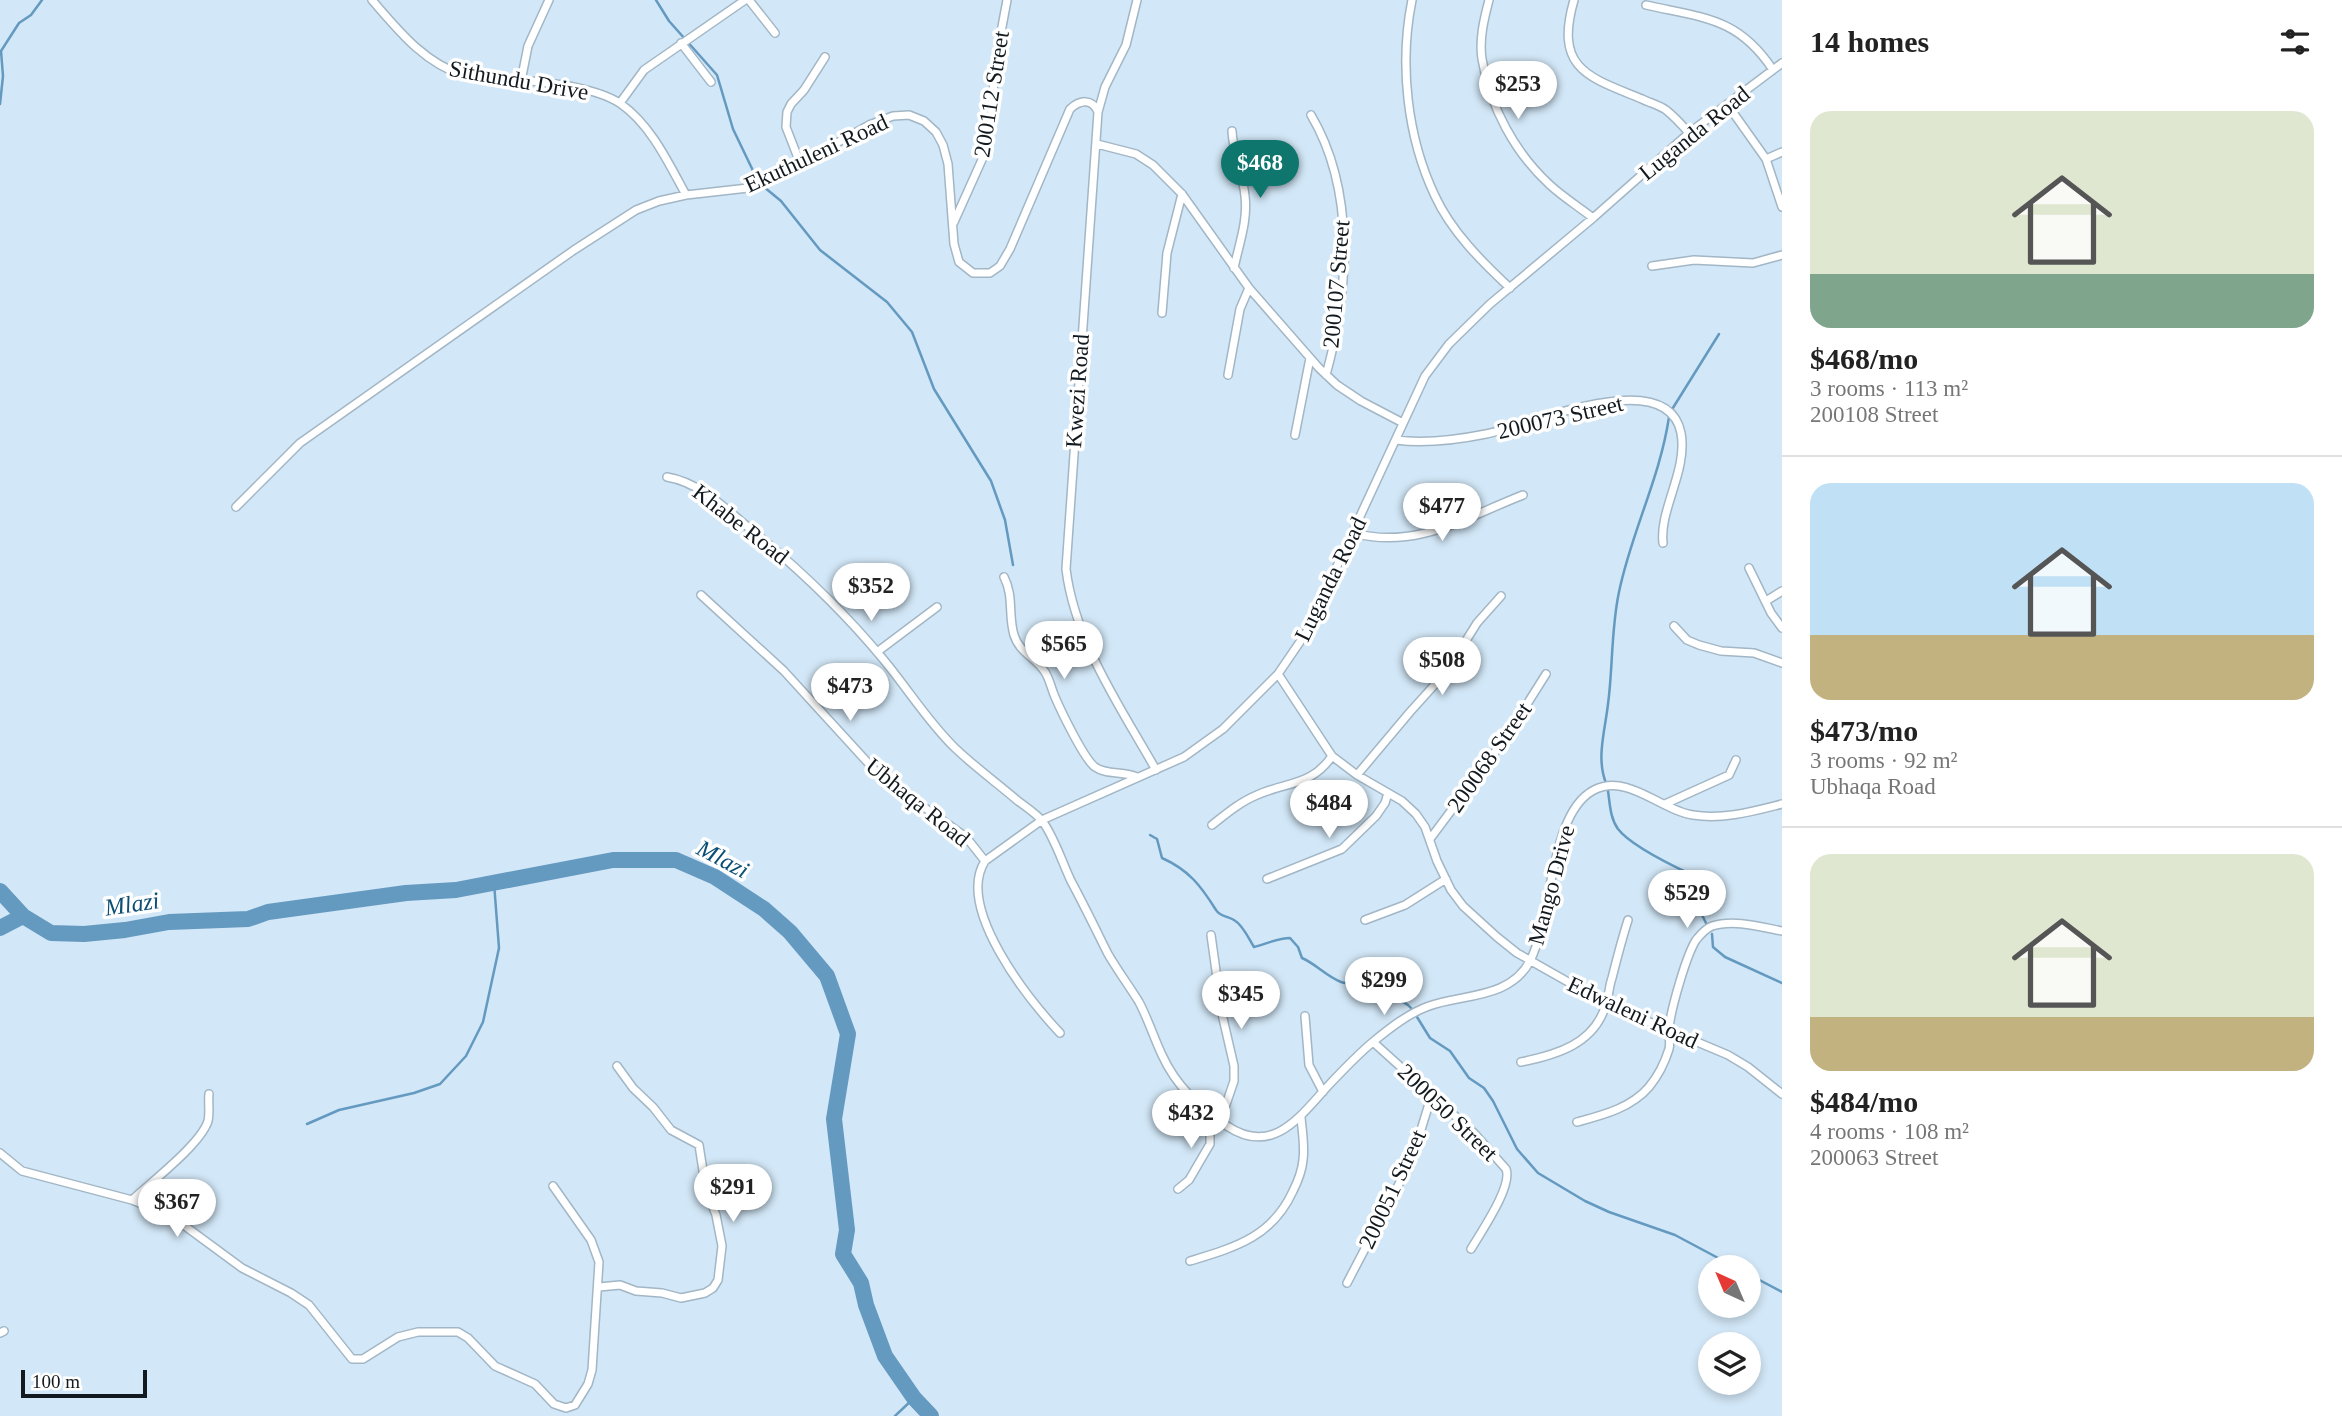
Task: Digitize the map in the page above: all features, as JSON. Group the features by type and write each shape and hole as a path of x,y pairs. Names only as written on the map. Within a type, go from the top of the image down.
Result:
{"street":[{"name":"Sithundu Drive","path":"372,0 422,53 444,69 463,75 583,89 620,103 658,145 686,195"},
{"path":"521,81 528,47 550,0"},
{"path":"620,103 644,70 747,0 775,33"},
{"name":"200112 Street","path":"952,225 985,153 996,59 1007,0"},
{"name":"Kwezi Road","path":"1137,0 1126,45 1105,87 1098,112 1066,569 1073,603 1084,635 1156,770"},
{"path":"1412,0 1406,40 1406,67 1411,116 1423,166 1435,197 1453,227 1510,288"},
{"path":"1489,0 1481,39 1482,58 1504,125 1533,168 1552,187 1593,218"},
{"path":"1574,0 1569,40 1571,54 1580,67 1591,78 1605,85 1665,109 1689,134"},
{"path":"1646,5 1718,22 1731,28 1746,37 1773,70"},
{"path":"681,43 711,82"},
{"path":"800,163 786,127 787,112 825,57"},
{"name":"Luganda Road","path":"985,861 1042,820 1184,757 1223,729 1278,674 1306,633 1425,376 1449,344 1490,304 1689,134 1782,63"},
{"name":"Ekuthuleni Road","path":"236,508 300,443 528,281 636,210 686,195 748,188 774,178 869,125 893,116 909,115 924,121 936,132 943,145 948,163 954,244 959,262 965,268 981,275 1000,266 1010,249 1070,109 1087,101 1092,103 1098,112"},
{"path":"1727,104 1766,159 1782,207"},
{"name":"200107 Street","path":"1311,115 1328,149 1343,212 1339,313 1326,375"},
{"path":"1232,131 1235,157 1244,186 1246,213 1234,268"},
{"path":"1097,144 1136,154 1153,165 1182,194 1249,288 1326,375 1361,401 1403,423"},
{"path":"1766,159 1782,152"},
{"path":"1162,313 1167,253 1182,194"},
{"path":"1652,266 1694,260 1753,263 1782,254"},
{"path":"1228,375 1240,309 1249,288"},
{"path":"1295,435 1310,358"},
{"name":"200073 Street","path":"1396,440 1434,442 1487,434 1613,401 1649,401 1661,405 1678,423 1682,444 1676,487 1662,532 1663,543"},
{"name":"Khabe Road","path":"667,477 698,488 776,549 831,600 956,749 1042,820"},
{"path":"1353,533 1384,538 1421,536 1523,495"},
{"path":"1749,568 1782,628"},
{"path":"1004,577 1011,596 1014,637 1043,668 1065,718 1088,759 1094,767 1102,771 1129,773 1137,777"},
{"path":"1766,601 1782,591"},
{"name":"Ubhaqa Road","path":"701,595 784,671 880,776 966,837 985,861"},
{"path":"1357,775 1447,671 1477,624 1501,596"},
{"path":"877,652 937,607"},
{"path":"1674,626 1687,640 1699,645 1721,651 1754,653 1782,663"},
{"name":"Edwaleni Road","path":"1278,674 1332,756 1357,775 1402,801 1416,814 1430,839 1446,879 1463,906 1517,953 1607,1004 1728,1055 1782,1094"},
{"name":"200068 Street","path":"1430,839 1507,736 1546,674"},
{"path":"1212,825 1257,794 1307,779 1321,769 1332,756"},
{"path":"1665,804 1729,775 1736,760"},
{"name":"Mango Drive","path":"1042,820 1108,954 1139,1003 1174,1079 1191,1099 1220,1122 1237,1133 1251,1138 1263,1138 1283,1131 1301,1117 1373,1042 1413,1013 1501,988 1514,980 1530,961 1537,943 1567,819 1582,797 1597,788 1617,784 1693,815 1713,816 1782,804"},
{"path":"1267,879 1342,849 1376,816 1388,793"},
{"path":"985,861 979,870 978,895 990,935 1024,991 1060,1033"},
{"path":"1365,920 1405,905 1446,879"},
{"path":"1521,1062 1551,1056 1583,1039 1594,1028 1607,1004 1628,919"},
{"path":"1577,1122 1620,1108 1649,1088 1665,1061 1670,1045 1668,1031 1691,951 1706,930 1713,926 1739,924 1782,930"},
{"path":"1211,935 1222,1014 1234,1066 1234,1081 1220,1122"},
{"path":"1305,1016 1309,1065 1323,1092"},
{"name":"200050 Street","path":"1373,1042 1474,1133 1506,1169 1508,1175 1505,1189 1471,1249"},
{"path":"599,1287 620,1285 636,1291 681,1298 705,1293 713,1288 719,1280 721,1263 720,1231 706,1190 699,1145 671,1130 617,1066"},
{"path":"132,1200 178,1158 204,1129 208,1119 209,1094"},
{"name":"200051 Street","path":"1347,1283 1412,1159 1432,1094"},
{"path":"1178,1189 1189,1180 1210,1144 1210,1115"},
{"path":"1190,1261 1248,1241 1264,1231 1278,1216 1290,1199 1303,1163 1301,1117"},
{"path":"0,1153 9,1163 29,1174 132,1200 170,1215 242,1268 300,1299 356,1361 398,1338 418,1332 458,1332 468,1338 495,1366 535,1384 554,1404 566,1408 580,1399 591,1377 599,1262 596,1251 553,1186"},
{"path":"0,1167 9,1163"}],"waterway":[{"path":"0,104 3,76 1,51 19,23 31,15 42,0"},
{"path":"656,0 669,21 717,75 733,129 757,179"},
{"path":"764,187 781,201 820,250 887,302 912,332 934,389 991,481 1005,520 1013,565"},
{"path":"1671,411 1719,334"},
{"path":"1606,783 1601,754 1610,690 1616,606 1624,570 1659,462 1669,417"},
{"path":"1608,791 1613,820 1618,829 1652,855 1690,874 1695,901 1707,925"},
{"path":"1150,835 1157,839 1162,858 1194,880 1218,912 1240,925 1254,947 1290,938 1298,947 1302,958 1331,977 1341,982 1366,986 1402,1001 1413,1010"},
{"name":"Mlazi","path":"0,891 23,916 51,933 84,934 169,922 248,919 268,912 406,893 456,890 613,860 676,860 715,877 764,909 790,932 827,976 848,1034 834,1119 847,1230 843,1254 861,1283 866,1305 885,1356 914,1398 931,1416"},
{"path":"307,1124 339,1110 414,1093 440,1084 466,1056 483,1022 499,948 494,883"},
{"name":"Mlazi","path":"0,928 23,916"},
{"path":"1712,934 1713,947 1725,957 1782,983"},
{"path":"1417,1017 1430,1038 1450,1051 1469,1078 1484,1088 1517,1149 1538,1173 1585,1201 1675,1235 1712,1255"},
{"path":"1761,1281 1782,1292"},
{"path":"895,1416 914,1398"}]}
